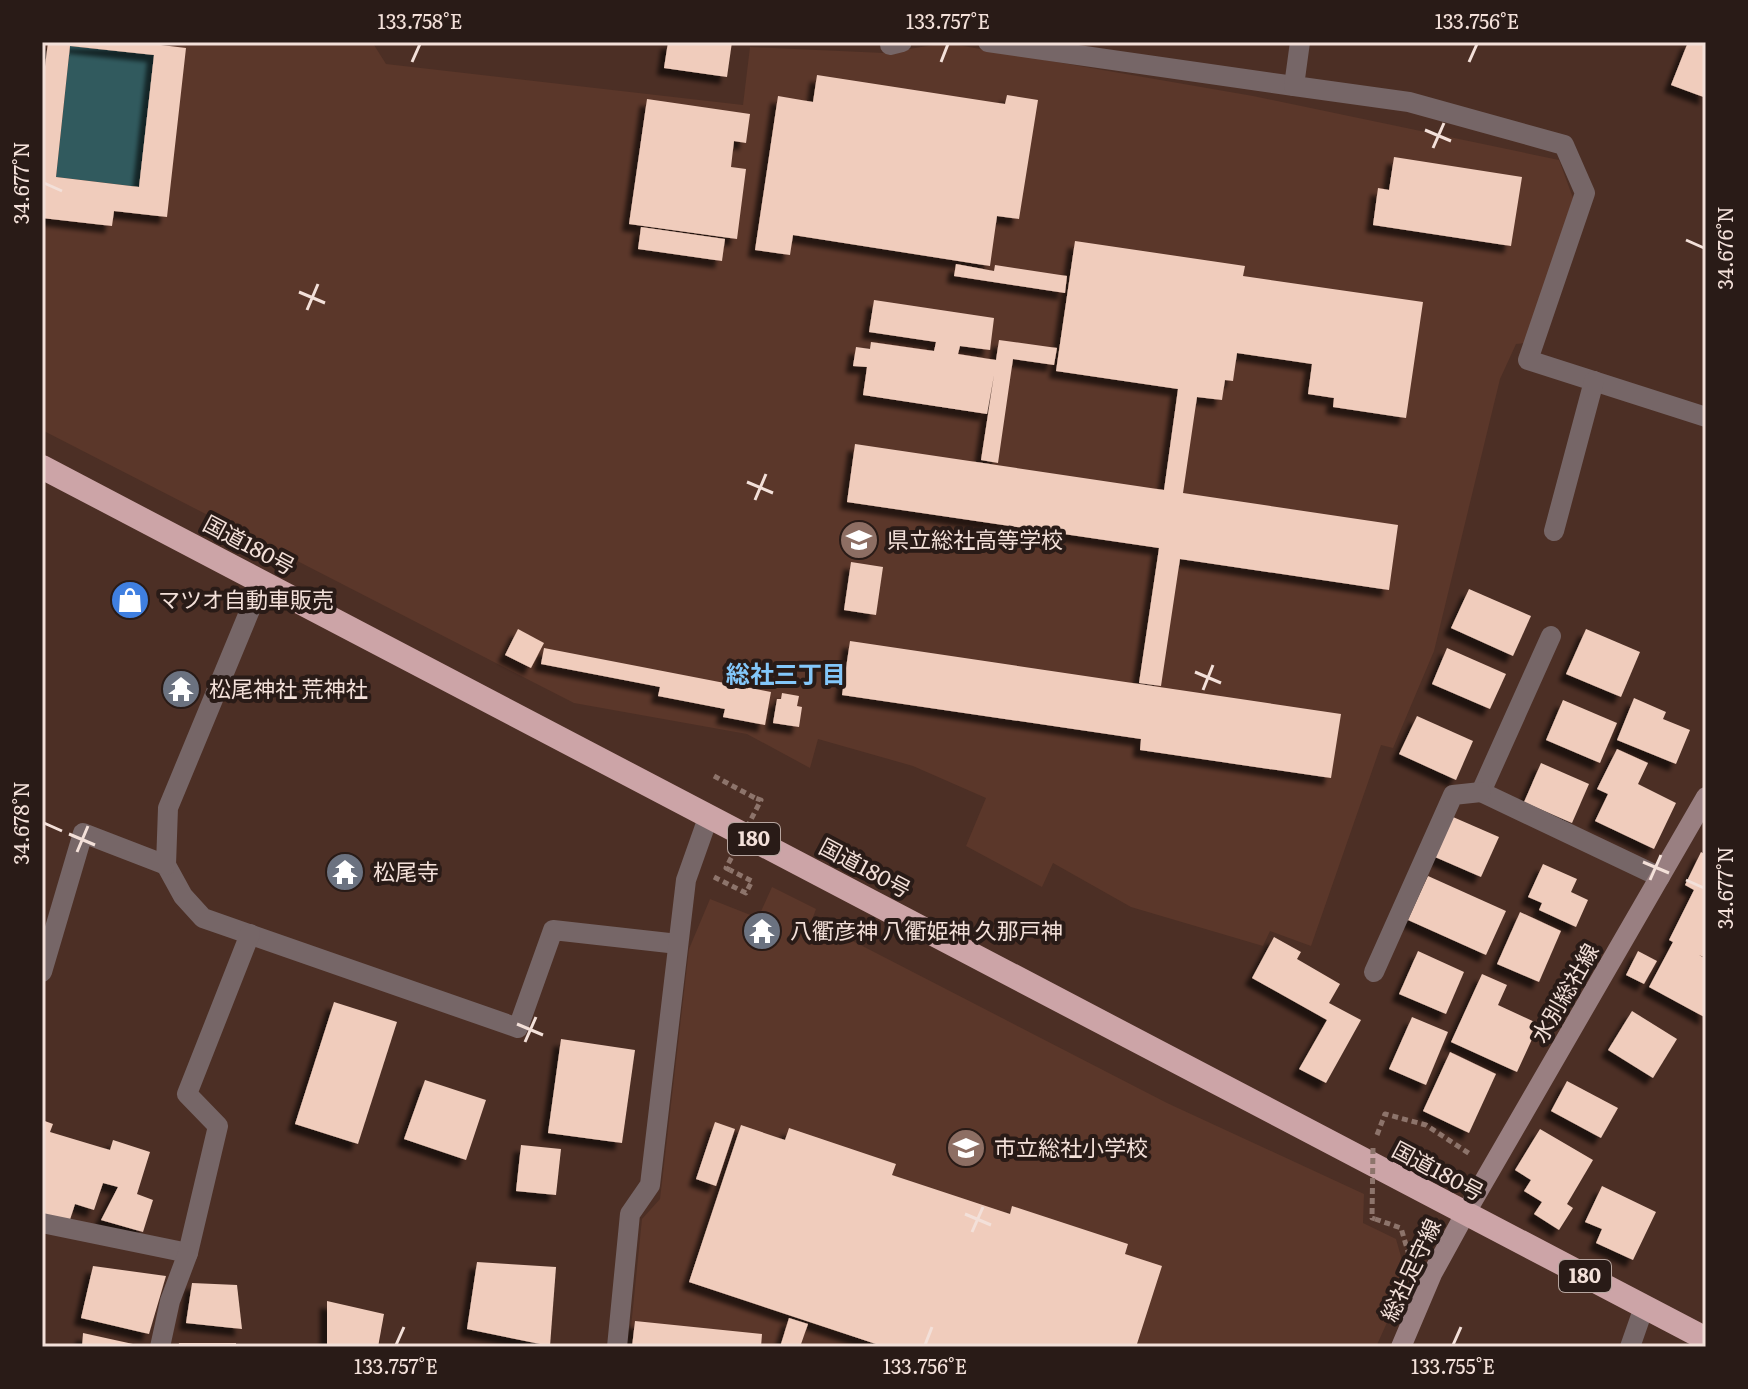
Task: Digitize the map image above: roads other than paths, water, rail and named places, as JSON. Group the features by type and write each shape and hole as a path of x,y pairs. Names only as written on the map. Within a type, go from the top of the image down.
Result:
{"highway":[{"name":"国道180号","path":"42,467 1706,1339"}],"main road":[{"name":"水別総社線","path":"1465,1214 1706,797"},
{"name":"総社足守線","path":"1401,1347 1432,1274 1465,1214"}],"street":[{"path":"890,42 890,45 902,42"},
{"path":"988,42 1409,102 1564,145 1585,193 1528,360 1706,417"},
{"path":"1294,86 1300,42"},
{"path":"1554,531 1594,381"},
{"path":"262,581 168,808 166,865 183,896 203,918 518,1028 553,930 678,944"},
{"path":"1481,792 1551,636"},
{"path":"1374,972 1453,795 1481,792 1660,877"},
{"path":"617,1347 630,1214 650,1185 686,880 709,815"},
{"path":"42,972 83,833 166,865"},
{"path":"160,1347 170,1301 188,1253 218,1126 187,1094 250,934"},
{"path":"42,1223 188,1253"},
{"path":"1630,1347 1644,1307"}],"water":[{"path":"70,46 154,55 139,187 56,177"}],"place":[{"name":"県立総社高等学校","path":"859,540"},
{"name":"マツオ自動車販売","path":"130,600"},
{"name":"松尾神社 荒神社","path":"181,689"},
{"name":"松尾寺","path":"345,872"},
{"name":"八衢彦神 八衢姫神 久那戸神","path":"762,931"},
{"name":"市立総社小学校","path":"966,1148"}],"district":[{"name":"総社三丁目","path":"786,675"}]}
